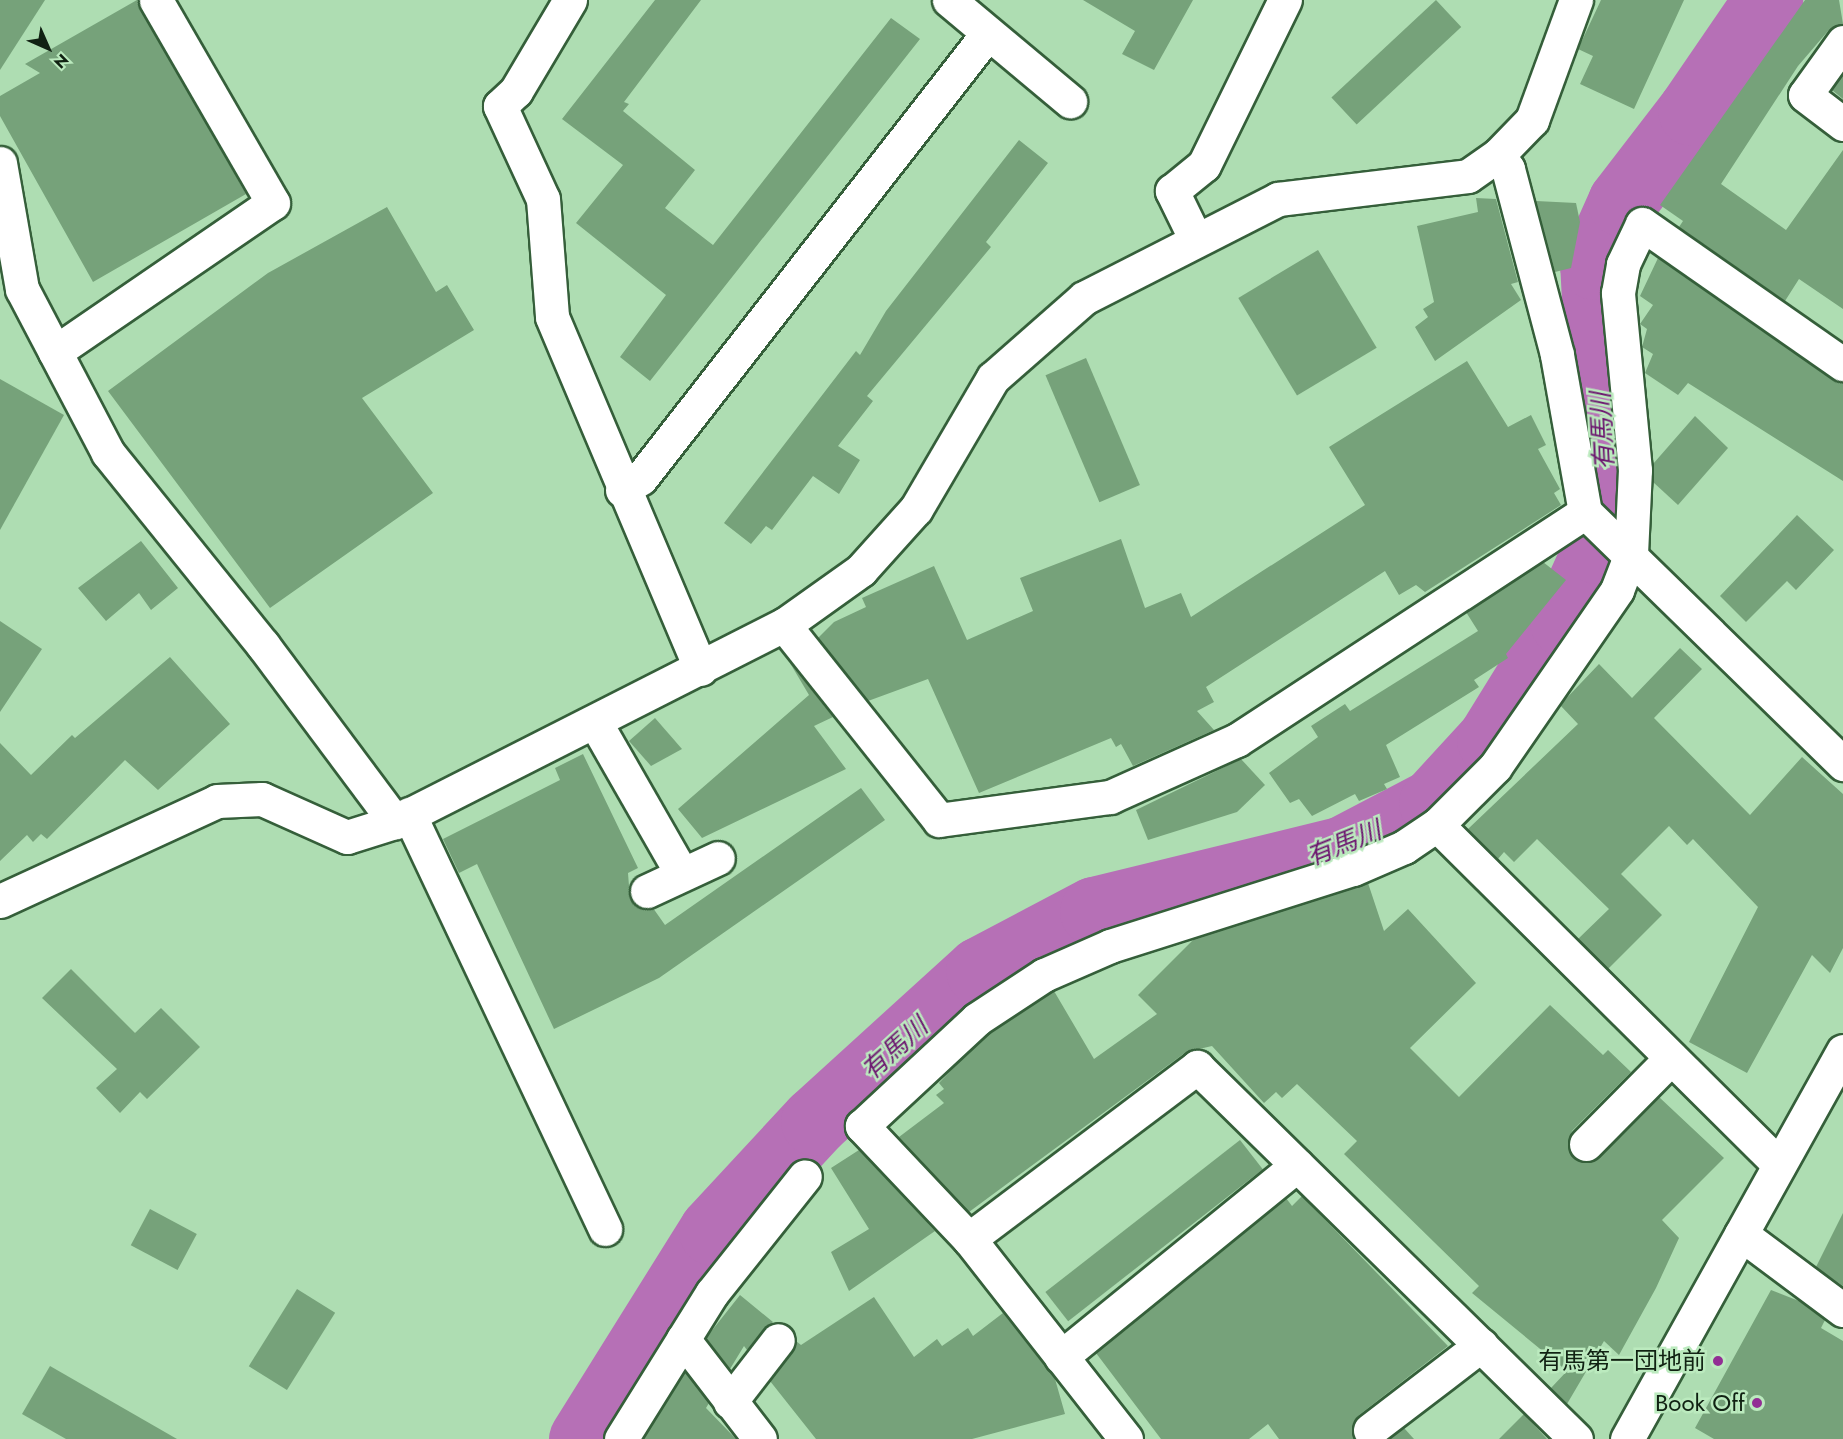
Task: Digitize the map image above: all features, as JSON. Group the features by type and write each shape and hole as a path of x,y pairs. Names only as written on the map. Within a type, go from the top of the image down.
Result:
{"street":[{"path":"55,352 273,203 156,0"},
{"path":"570,0 516,91 500,106 543,199 552,317 622,490 701,669"},
{"path":"949,0 1070,101"},
{"path":"1196,240 1172,191 1204,165 1285,0"},
{"path":"0,901 217,801 262,799 347,837 402,818 701,669 784,625 861,570 916,509 993,378 1036,336 1084,298 1278,199 1468,176 1498,154 1532,120 1576,0"},
{"path":"622,490 641,478 988,33"},
{"path":"1843,42 1805,95 1843,124"},
{"path":"1498,154 1508,169 1557,355 1588,515 1843,764"},
{"path":"0,163 22,289 108,453 402,818 605,1229"},
{"path":"1117,1437 1061,1357 969,1239 862,1125 977,1019 1044,975 1110,946 1353,869 1437,825 1495,767 1617,590 1635,470 1618,293 1623,264 1642,224 1843,364"},
{"path":"784,625 939,820 1110,797 1238,740 1588,515"},
{"path":"595,722 681,872"},
{"path":"1437,825 1779,1165"},
{"path":"647,891 681,872 718,858"},
{"path":"1627,1439 1843,1051"},
{"path":"1586,1144 1671,1058"},
{"path":"969,1239 1197,1067 1576,1439"},
{"path":"1061,1357 1297,1165"},
{"path":"621,1439 712,1293 805,1176"},
{"path":"1741,1234 1843,1310"},
{"path":"683,1339 760,1439"},
{"path":"730,1402 778,1341"},
{"path":"1370,1430 1481,1345"}],"building":[{"path":"0,0 45,0 0,70"},
{"path":"137,0 246,194 93,282 0,116 0,96 40,73 25,64"},
{"path":"655,0 701,0 624,102 629,104 623,111 695,170 665,208 713,245 891,18 920,39 650,381 620,357 666,295 576,223 623,165 562,119"},
{"path":"1083,0 1193,0 1154,70 1122,54 1135,31"},
{"path":"1436,0 1461,27 1357,125 1331,98"},
{"path":"1601,0 1684,0 1634,109 1580,84 1593,56 1578,49"},
{"path":"1805,0 1839,0 1843,24 1828,31 1798,66 1721,184 1786,230 1843,150 1843,309 1799,279 1785,301 1679,227 1683,221 1660,205"},
{"path":"1843,74 1843,99 1832,90"},
{"path":"1019,140 1048,163 986,242 991,247 867,396 873,401 838,446 860,460 839,494 813,476 772,530 766,526 751,544 724,523 856,351 860,355 886,311"},
{"path":"1476,198 1496,199 1518,282 1511,284 1521,300 1435,361 1415,327 1428,317 1423,309 1434,302 1417,226 1478,212"},
{"path":"1536,201 1576,203 1580,222 1571,268 1555,272"},
{"path":"387,207 436,292 447,285 474,330 362,398 433,493 270,608 108,391 268,273"},
{"path":"1318,250 1377,348 1297,396 1238,298"},
{"path":"1658,258 1843,382 1843,481 1688,383 1678,395 1645,373 1653,354 1642,347 1647,329 1640,324 1653,305 1640,296"},
{"path":"1086,358 1140,485 1099,502 1045,375"},
{"path":"1467,361 1508,427 1531,415 1546,445 1538,449 1560,489 1554,493 1561,505 1425,592 1416,585 1399,595 1385,571 1206,687 1214,702 1197,711 1214,730 1133,766 1121,744 1116,747 1111,738 979,793 928,679 868,701 818,638 834,622 866,607 862,598 934,566 967,640 1033,611 1020,578 1121,539 1145,608 1181,593 1191,617 1365,505 1329,447"},
{"path":"0,379 64,415 0,530"},
{"path":"1695,416 1728,448 1678,505 1653,482 1653,464"},
{"path":"1797,515 1834,550 1796,590 1787,581 1746,622 1720,596"},
{"path":"141,541 178,588 151,610 139,593 106,621 78,588"},
{"path":"1543,562 1566,580 1506,654 1508,658 1474,680 1479,687 1386,745 1400,777 1384,784 1387,789 1359,801 1355,794 1312,816 1299,799 1290,803 1269,773 1318,737 1311,726 1345,704 1350,711 1478,631 1466,612"},
{"path":"0,621 42,649 0,712"},
{"path":"1680,648 1702,669 1654,718 1750,815 1802,757 1843,794 1843,948 1830,973 1812,955 1747,1073 1689,1042 1758,907 1693,839 1687,845 1669,826 1621,874 1662,915 1608,969 1578,939 1609,909 1537,839 1514,862 1504,852 1498,859 1468,829 1578,724 1560,705 1599,664 1632,698"},
{"path":"170,657 230,724 158,790 125,760 47,839 41,834 33,842 27,835 0,861 0,743 31,775 72,735 75,738"},
{"path":"790,663 833,717 814,726 846,769 702,838 678,809 809,695"},
{"path":"655,718 682,749 651,766 629,741"},
{"path":"583,754 638,868 628,873 630,899 637,907 653,908 665,925 861,788 885,820 659,978 554,1029 477,864 459,873 443,839 560,780 555,768"},
{"path":"1241,759 1265,785 1237,812 1148,840 1136,810"},
{"path":"1368,883 1384,931 1408,909 1476,983 1410,1048 1459,1097 1550,1005 1603,1055 1608,1050 1631,1072 1572,1131 1568,1148 1573,1158 1582,1162 1599,1158 1659,1097 1724,1158 1662,1220 1679,1238 1656,1288 1619,1355 1604,1341 1567,1404 1551,1388 1567,1371 1472,1293 1479,1286 1344,1154 1357,1141 1297,1084 1282,1098 1276,1092 1264,1103 1212,1046 1186,1052 969,1212 899,1137 944,1103 936,1095 944,1089 939,1083 958,1063 989,1034 1054,991 1094,1059 1157,1014 1138,995 1194,939"},
{"path":"71,969 135,1033 161,1008 200,1047 147,1099 140,1092 120,1113 96,1088 117,1069 42,998"},
{"path":"1240,1140 1263,1169 1068,1321 1045,1292"},
{"path":"859,1150 935,1231 849,1291 831,1252 869,1229 831,1168"},
{"path":"1302,1196 1448,1346 1359,1415 1353,1423 1354,1439 1279,1439 1268,1424 1249,1439 1161,1439 1096,1353 1286,1198 1292,1206"},
{"path":"150,1209 197,1234 178,1270 131,1245"},
{"path":"1843,1213 1843,1286 1816,1267"},
{"path":"297,1289 335,1313 287,1390 249,1366"},
{"path":"1771,1290 1799,1301 1825,1320 1821,1328 1843,1341 1843,1439 1714,1439 1695,1428"},
{"path":"740,1295 773,1322 747,1350 744,1346 730,1369 706,1338"},
{"path":"874,1297 914,1357 937,1339 942,1346 968,1328 973,1336 1003,1313 1055,1379 1065,1414 972,1439 816,1439 770,1381 796,1341 801,1345"},
{"path":"50,1366 177,1439 66,1439 22,1414"},
{"path":"685,1372 709,1403 706,1408 736,1439 643,1439"},
{"path":"1524,1414 1547,1439 1499,1439"},
{"path":"1404,1428 1414,1439 1389,1439"}],"waterway":[{"name":"有馬川","path":"583,1439 713,1231 815,1121 980,971 1094,911 1341,851 1433,803 1491,740 1564,622 1597,549 1607,509 1594,265 1622,202 1692,111 1768,0"}],"place":[{"name":"有馬第一団地前","path":"1718,1361"},
{"name":"Book Off","path":"1757,1403"}]}
